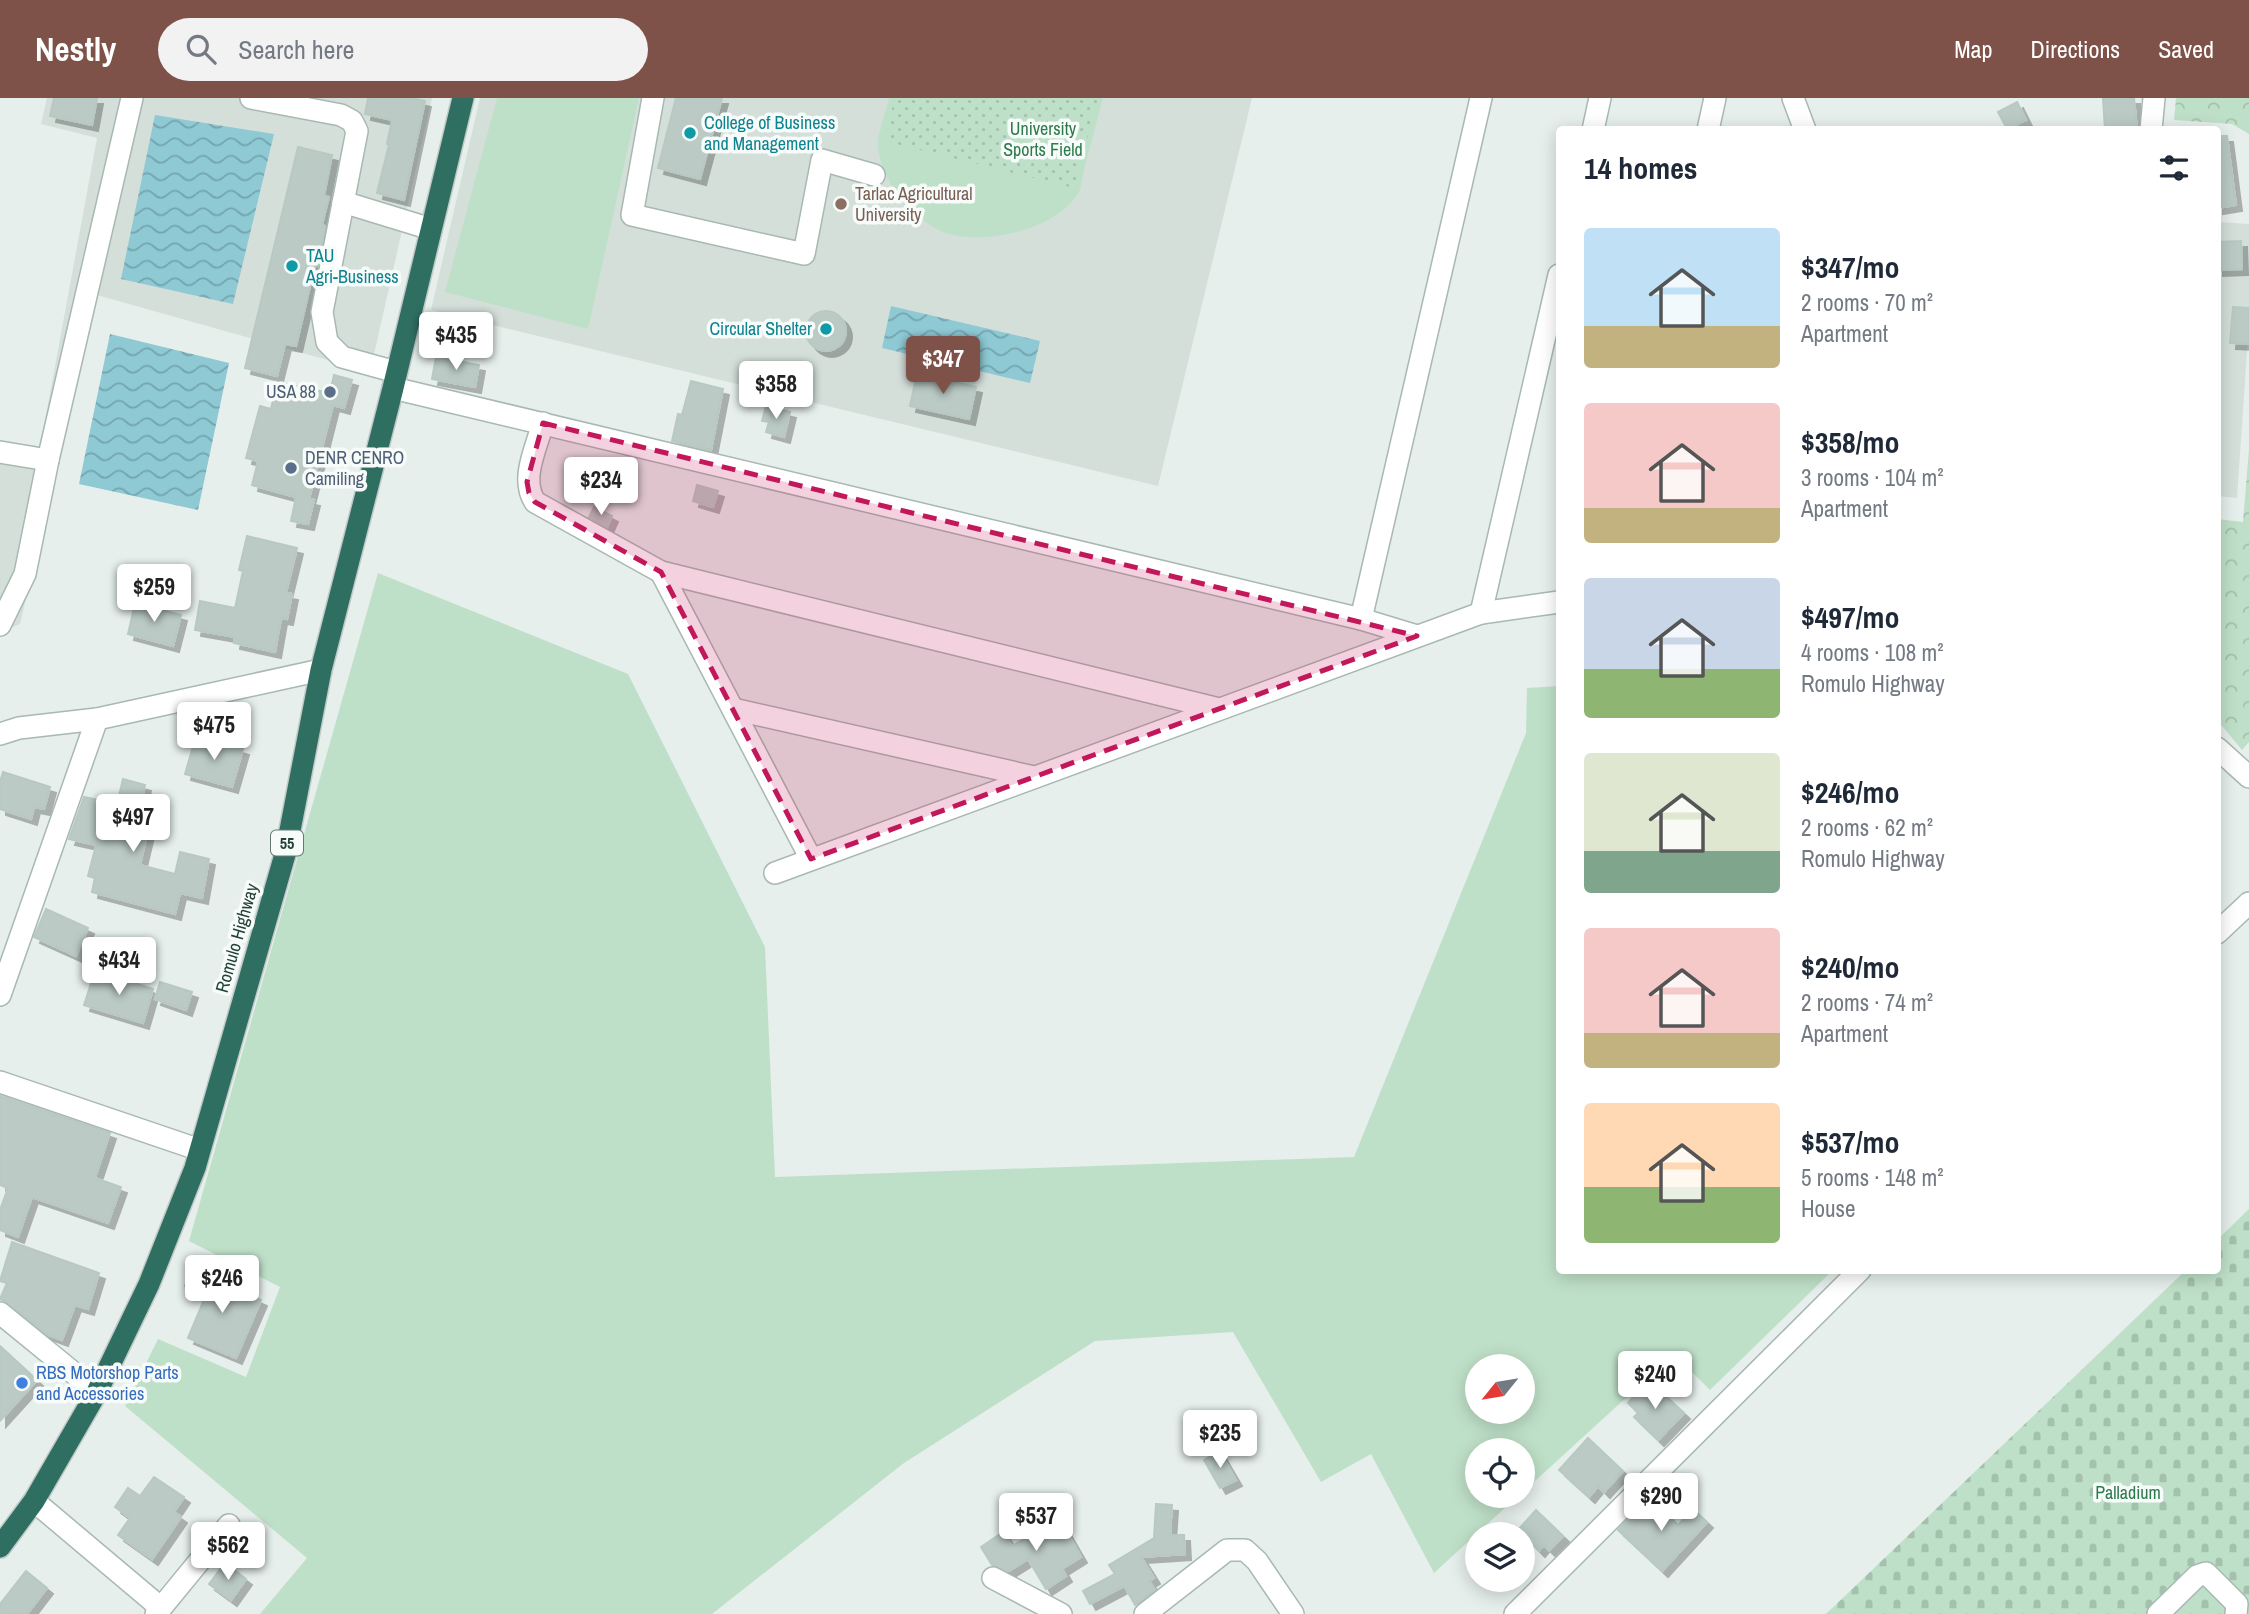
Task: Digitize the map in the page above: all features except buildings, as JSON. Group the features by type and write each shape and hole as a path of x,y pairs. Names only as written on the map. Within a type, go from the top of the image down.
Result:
{"highway":[{"name":"Romulo Highway","path":"0,1547 34,1501 97,1392 171,1232 200,1150 286,851 321,670 463,98"}],"street":[{"path":"0,625 25,574 48,460 132,98"},
{"path":"251,98 341,115 352,121 357,131 322,312 327,342 342,357 395,380 542,424 1361,619 1417,636"},
{"path":"653,98 632,215 804,254 822,160 874,176"},
{"path":"1361,619 1481,98"},
{"path":"1594,126 1600,98"},
{"path":"1709,126 1716,98"},
{"path":"1793,98 1804,126"},
{"path":"2151,126 2154,98"},
{"path":"343,202 431,229"},
{"path":"1481,613 1556,288"},
{"path":"542,424 527,482 529,493 535,502 661,572 1219,709"},
{"path":"0,452 48,460"},
{"path":"661,572 811,859"},
{"path":"775,873 1481,613 1556,602"},
{"path":"0,734 19,728 97,719 321,670"},
{"path":"733,709 1034,777"},
{"path":"0,995 97,719"},
{"path":"2221,752 2249,777"},
{"path":"2221,929 2249,903"},
{"path":"0,1082 200,1150"},
{"path":"1515,1614 1856,1274"},
{"path":"0,1313 97,1392"},
{"path":"34,1501 158,1611 229,1525"},
{"path":"1145,1614 1227,1550 1245,1550 1257,1561 1293,1614"},
{"path":"2158,1614 2197,1576 2206,1573 2237,1604 2236,1614"},
{"path":"993,1578 1061,1614"}],"highlighted area":[{"path":"543,423 1417,636 811,859 661,572 535,502 529,493 527,482"}],"shaded area":[{"path":"47,98 432,98 370,372 97,295 20,624 0,633 0,441 40,448 97,138 41,124"},
{"name":"Tarlac Agricultural University","path":"480,98 1252,98 1158,486 431,310"},
{"path":"2221,222 2249,224 2249,324 2237,498 2221,496"}],"green space":[{"path":"497,98 639,98 588,329 445,292"},
{"path":"889,98 1103,98 1080,189 1069,205 1040,224 1023,230 1004,235 969,237 953,235 926,222 901,199 891,185 879,155 878,140"},
{"name":"University Sports Field","path":"895,98 1098,98 1074,188 884,141"},
{"path":"2176,98 2249,98 2249,134 2232,124 2174,120"},
{"path":"2249,449 2249,742 2242,750 2221,725 2221,519 2243,522"},
{"path":"378,573 628,674 765,947 775,1177 1354,1157 1526,733 1527,688 1556,686 1556,1274 1829,1274 1710,1390 1674,1354 1535,1481 1535,1438 1465,1438 1465,1508 1505,1508 1490,1522 1465,1522 1465,1545 1434,1573 1371,1454 1321,1482 1233,1332 1095,1341 904,1463 712,1614 260,1614 307,1558 125,1406 158,1339 246,1377 280,1287 189,1241"},
{"name":"Palladium","path":"2249,1209 2249,1614 1826,1614 2182,1274 2221,1274 2221,1236"}],"water":[{"path":"155,115 274,134 233,304 121,279"},
{"path":"891,306 1040,341 1030,383 882,348"},
{"path":"110,334 229,363 198,510 79,484"}],"place":[{"name":"College of Business and Management","path":"690,133"},
{"name":"Tarlac Agricultural University","path":"841,204"},
{"name":"TAU Agri-Business","path":"292,266"},
{"name":"Circular Shelter","path":"826,329"},
{"name":"USA 88","path":"330,392"},
{"name":"DENR CENRO Camiling","path":"291,468"},
{"name":"RBS Motorshop Parts and Accessories","path":"22,1383"}]}
